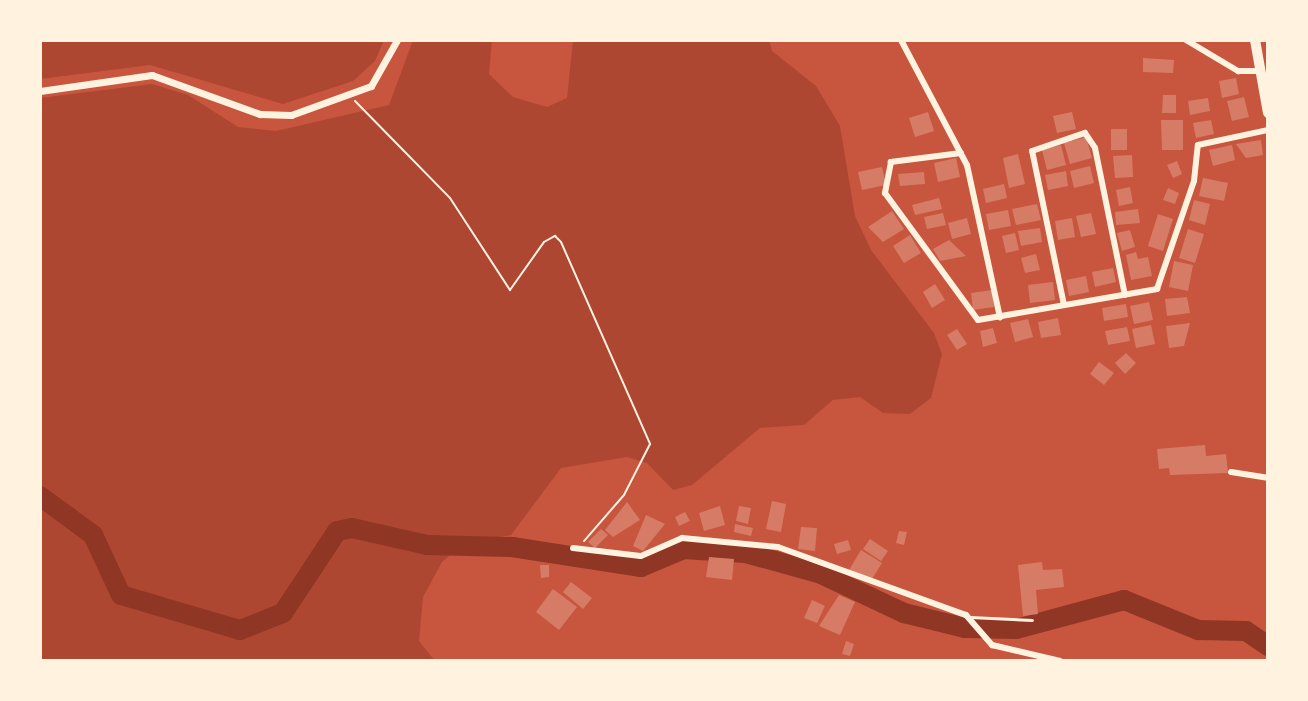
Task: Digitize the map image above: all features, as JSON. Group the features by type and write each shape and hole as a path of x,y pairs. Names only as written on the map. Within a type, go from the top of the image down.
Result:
{"highway":[{"path":"1255,40 1258,71 1268,113"}],"street":[{"path":"40,91 152,75 260,114 291,115 352,98 382,74 397,40"},
{"path":"901,40 961,153 1000,317"},
{"path":"1186,40 1196,42 1238,71 1258,71"},
{"path":"961,153 891,162 885,193 978,320 1157,289 1194,181 1198,145 1268,130"},
{"path":"1064,305 1032,151 1085,133 1095,148 1125,295"},
{"path":"1231,472 1268,478"},
{"path":"577,549 641,556 682,538 778,547 862,583 968,617 985,638 1060,661"}],"lane":[{"path":"968,617 1032,620"}],"path":[{"path":"352,98 450,198 510,290 544,242 555,236 561,242 650,444 624,495 577,549"}],"shaded area":[{"path":"40,40 384,40 375,61 353,81 283,104 150,65 40,79"},
{"path":"413,40 492,40 489,74 513,97 547,107 567,98 573,40 769,40 772,51 816,86 840,126 855,216 871,250 934,333 942,354 931,398 910,414 883,413 860,397 833,400 804,425 760,428 692,485 673,490 647,463 627,457 561,468 511,535 464,543 442,562 423,597 419,641 435,661 40,661 40,98 152,84 188,95 238,127 276,131 389,105"}],"building":[{"path":"1143,58 1174,60 1173,73 1143,72"},
{"path":"1236,78 1239,94 1222,98 1219,81"},
{"path":"1163,95 1176,95 1176,113 1162,113"},
{"path":"1244,97 1249,117 1232,121 1227,101"},
{"path":"1208,98 1210,111 1190,115 1188,101"},
{"path":"928,112 934,131 915,137 909,118"},
{"path":"1072,112 1076,129 1057,133 1053,116"},
{"path":"1161,120 1183,120 1183,150 1162,150"},
{"path":"1211,120 1214,134 1196,138 1193,123"},
{"path":"1111,129 1127,129 1127,150 1111,150"},
{"path":"1086,137 1092,158 1070,164 1064,143"},
{"path":"1261,140 1263,155 1246,158 1236,144"},
{"path":"1061,145 1066,165 1047,170 1042,150"},
{"path":"1232,145 1235,160 1213,166 1209,150"},
{"path":"1018,154 1025,184 1009,188 1003,158"},
{"path":"1132,155 1133,177 1115,178 1113,156"},
{"path":"956,158 960,177 938,182 934,163"},
{"path":"1177,161 1182,174 1173,178 1167,165"},
{"path":"1090,166 1094,183 1074,188 1070,171"},
{"path":"882,167 886,185 862,190 858,172"},
{"path":"1066,171 1068,186 1048,190 1045,175"},
{"path":"924,172 925,184 900,186 898,174"},
{"path":"1203,178 1228,183 1224,201 1199,196"},
{"path":"1004,184 1007,198 986,203 983,189"},
{"path":"1130,187 1133,203 1119,206 1116,190"},
{"path":"1168,188 1179,193 1175,204 1163,200"},
{"path":"939,198 942,209 915,215 912,205"},
{"path":"1194,200 1210,204 1205,225 1189,220"},
{"path":"1037,204 1041,220 1016,225 1012,209"},
{"path":"1138,209 1140,223 1116,225 1115,212"},
{"path":"1008,210 1011,226 989,230 986,214"},
{"path":"892,211 904,229 883,242 868,227"},
{"path":"943,213 946,225 927,229 924,217"},
{"path":"1091,213 1096,234 1081,237 1076,216"},
{"path":"1158,214 1173,219 1163,251 1148,246"},
{"path":"967,218 971,234 952,239 948,223"},
{"path":"1072,218 1075,237 1058,240 1055,221"},
{"path":"1040,228 1042,242 1021,246 1018,231"},
{"path":"1188,229 1204,234 1195,263 1179,258"},
{"path":"1130,230 1135,247 1122,251 1117,233"},
{"path":"1015,233 1019,250 1006,253 1002,236"},
{"path":"910,235 921,253 904,263 893,246"},
{"path":"949,240 966,256 940,261 933,249"},
{"path":"1136,252 1138,259 1148,257 1152,276 1131,280 1126,255"},
{"path":"1036,254 1040,270 1025,273 1021,258"},
{"path":"1174,261 1193,265 1188,291 1169,287"},
{"path":"1113,268 1116,282 1095,287 1092,272"},
{"path":"1086,276 1089,292 1069,296 1066,280"},
{"path":"1053,282 1055,300 1030,303 1028,285"},
{"path":"935,284 945,300 932,308 923,292"},
{"path":"992,290 994,307 973,310 971,293"},
{"path":"1187,297 1190,313 1167,316 1165,299"},
{"path":"1149,302 1153,320 1134,324 1130,306"},
{"path":"1126,304 1128,317 1104,321 1102,308"},
{"path":"1058,318 1061,335 1041,338 1038,322"},
{"path":"1028,319 1033,337 1015,342 1010,323"},
{"path":"1190,323 1184,346 1169,348 1166,326"},
{"path":"1151,325 1155,344 1136,348 1132,329"},
{"path":"1127,327 1130,341 1108,345 1105,331"},
{"path":"993,328 997,343 983,347 980,331"},
{"path":"957,329 967,344 957,350 947,335"},
{"path":"1126,353 1136,363 1125,374 1115,363"},
{"path":"1099,362 1114,373 1104,385 1090,374"},
{"path":"1205,445 1206,456 1226,454 1228,473 1170,475 1169,468 1159,469 1157,449"},
{"path":"772,501 786,504 781,532 766,529"},
{"path":"627,502 640,520 613,537 605,530"},
{"path":"720,506 725,525 704,531 699,513"},
{"path":"739,506 751,508 748,524 736,521"},
{"path":"685,512 690,521 679,526 675,517"},
{"path":"646,515 665,524 643,551 633,546"},
{"path":"735,524 753,528 751,536 734,532"},
{"path":"801,527 817,528 815,551 798,549"},
{"path":"601,529 608,535 595,548 588,542"},
{"path":"899,531 907,532 904,545 896,543"},
{"path":"870,539 888,551 881,561 863,549"},
{"path":"848,540 851,550 837,554 834,544"},
{"path":"861,550 882,563 870,582 849,570"},
{"path":"709,557 734,559 732,580 706,577"},
{"path":"1042,562 1043,570 1062,569 1064,587 1036,590 1038,614 1023,616 1018,565"},
{"path":"540,565 549,565 549,577 541,578"},
{"path":"571,582 592,598 583,609 563,592"},
{"path":"553,589 577,607 559,630 536,612"},
{"path":"839,595 855,602 840,635 819,626"},
{"path":"812,600 825,606 817,623 804,618"},
{"path":"846,641 854,644 850,656 842,654"}],"waterway":[{"path":"40,496 93,535 121,595 240,630 283,613 337,531 352,528 427,545 512,547 641,567 684,549 746,553 821,574 904,613 965,628 1016,629 1124,600 1198,630 1246,631 1268,646"}]}
